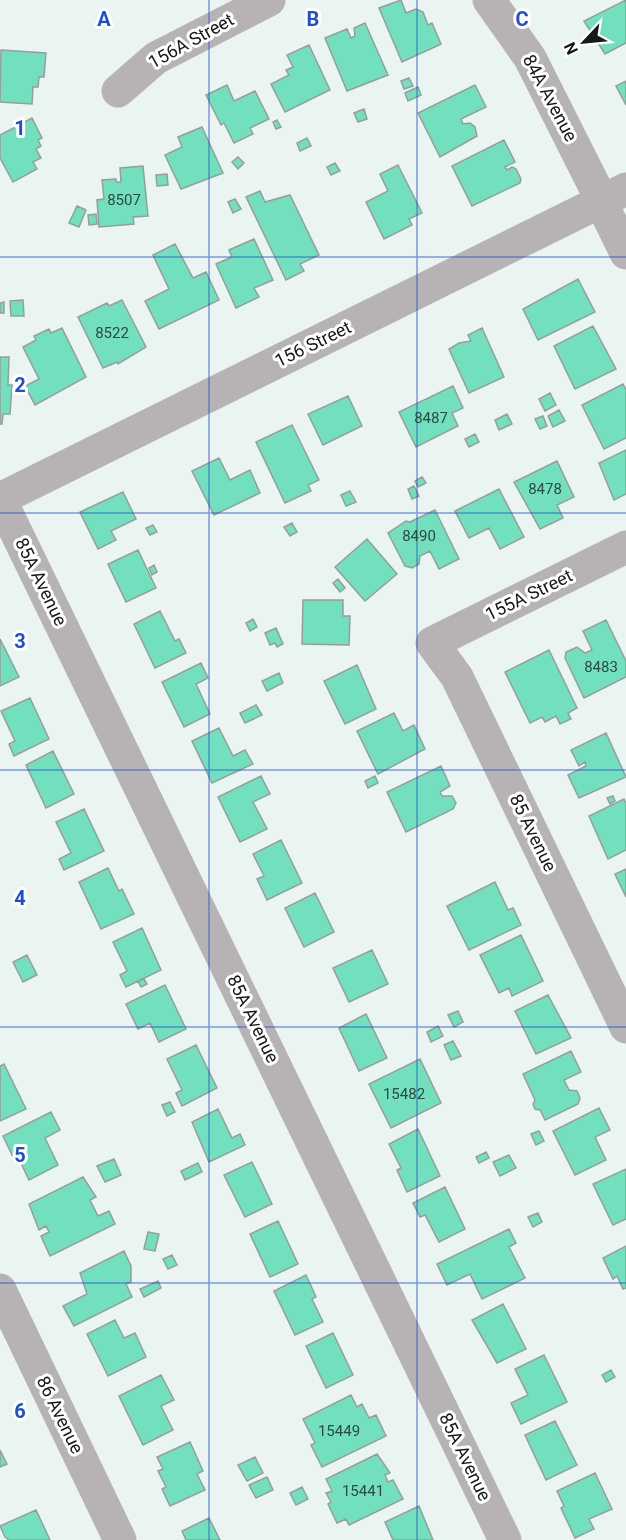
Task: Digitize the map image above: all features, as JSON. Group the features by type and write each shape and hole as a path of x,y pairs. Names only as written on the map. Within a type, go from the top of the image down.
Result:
{"street":[{"name":"156A Street","path":"118,91 156,58 269,0"},
{"name":"84A Avenue","path":"489,0 530,58 610,198 626,253"},
{"name":"156 Street","path":"0,499 610,198"},
{"name":"85A Avenue","path":"0,499 505,1540"},
{"name":"155A Street","path":"432,643 626,547"},
{"name":"85 Avenue","path":"432,643 457,677 626,1027"},
{"name":"86 Avenue","path":"0,1290 120,1540"}],"building":[{"path":"401,0 406,13 416,9 423,12 428,25 432,23 441,44 402,62 379,8"},
{"path":"626,0 626,43 605,54 584,21"},
{"path":"365,23 388,75 347,91 325,38 347,29 351,38 355,36 354,28"},
{"path":"309,45 330,90 285,112 271,84 289,75 286,70 293,67 287,55"},
{"path":"1,50 46,53 44,77 39,77 38,87 33,87 32,104 0,102"},
{"path":"409,78 413,86 404,89 401,81"},
{"path":"626,81 626,105 616,86"},
{"path":"227,85 234,101 255,91 269,119 250,128 253,134 234,143 224,123 221,125 206,95"},
{"path":"475,85 486,107 461,119 463,124 470,123 475,127 477,136 440,157 418,113"},
{"path":"418,87 421,95 408,101 405,93"},
{"path":"364,109 367,119 358,122 354,113"},
{"path":"32,118 42,138 38,140 41,146 36,149 41,158 33,162 37,169 13,182 0,158 0,135"},
{"path":"277,120 281,127 276,129 273,122"},
{"path":"202,127 223,173 181,189 165,155 182,147 178,137"},
{"path":"307,138 311,146 300,151 297,143"},
{"path":"504,140 515,162 505,167 507,170 512,167 516,169 521,179 520,183 472,206 452,166"},
{"path":"238,157 244,163 238,169 232,162"},
{"path":"335,163 340,171 331,175 327,167"},
{"path":"398,165 422,213 409,219 412,225 384,239 366,202 388,191 380,174"},
{"path":"143,166 148,216 133,217 134,224 99,227 97,200 104,199 102,180 116,179 116,182 121,182 120,168"},
{"path":"167,174 168,185 157,186 156,175"},
{"path":"260,191 265,202 290,195 319,255 300,264 304,271 286,280 246,197"},
{"path":"235,199 241,209 233,213 228,202"},
{"path":"77,206 86,210 79,227 69,223"},
{"path":"96,214 97,224 89,225 88,215"},
{"path":"254,239 273,280 254,288 259,297 236,308 216,264 232,257 229,250"},
{"path":"175,244 193,278 206,272 219,300 159,329 145,301 169,289 153,255"},
{"path":"578,279 595,312 538,340 523,309"},
{"path":"23,300 24,316 11,316 10,301"},
{"path":"122,300 146,347 118,364 117,362 103,368 78,317 107,303 109,306"},
{"path":"4,302 4,313 0,313 0,303"},
{"path":"593,326 616,369 575,389 554,346"},
{"path":"62,328 86,377 35,405 25,386 39,379 23,347 36,340 34,336 49,329 51,333"},
{"path":"482,328 504,377 469,393 449,349 459,343 471,341 468,335"},
{"path":"0,357 9,357 8,385 12,385 10,414 3,414 2,424 0,424"},
{"path":"623,384 626,390 626,438 604,449 582,405"},
{"path":"453,386 463,408 452,413 458,426 416,447 399,412"},
{"path":"550,393 556,405 545,411 539,399"},
{"path":"348,396 362,426 323,445 308,414"},
{"path":"559,410 565,421 553,427 548,416"},
{"path":"507,414 512,424 499,430 495,420"},
{"path":"543,416 547,426 540,429 535,419"},
{"path":"292,425 319,480 308,485 311,491 285,503 256,442"},
{"path":"475,434 479,442 469,447 465,439"},
{"path":"626,450 626,494 614,500 599,463"},
{"path":"219,458 230,480 250,470 260,493 214,515 192,471"},
{"path":"557,461 574,497 557,505 563,518 540,529 514,482"},
{"path":"422,477 426,483 418,487 415,481"},
{"path":"414,486 419,496 412,499 408,489"},
{"path":"499,489 524,537 500,549 489,528 469,538 455,511"},
{"path":"350,491 356,502 346,506 341,495"},
{"path":"123,492 136,519 111,531 116,540 98,549 80,512"},
{"path":"435,510 459,559 439,569 430,551 420,556 419,564 412,568 405,566 388,533 406,521 410,522"},
{"path":"292,523 297,532 290,536 284,527"},
{"path":"153,525 157,532 150,535 146,528"},
{"path":"367,539 397,574 365,601 335,567"},
{"path":"138,550 156,588 126,602 108,564"},
{"path":"154,565 157,572 152,575 149,568"},
{"path":"338,579 345,588 340,592 333,583"},
{"path":"303,600 343,600 343,616 350,616 349,645 302,644"},
{"path":"160,611 175,641 179,639 186,653 155,668 134,624"},
{"path":"253,619 257,627 250,631 246,623"},
{"path":"606,620 626,661 626,677 584,698 565,658 566,652 577,647 585,653 592,650 583,631"},
{"path":"276,628 283,644 277,647 275,643 270,645 265,633"},
{"path":"0,639 19,677 0,686"},
{"path":"549,650 577,708 568,713 571,719 560,724 556,716 545,722 542,717 530,723 505,672"},
{"path":"201,663 208,678 196,684 210,714 184,727 162,682"},
{"path":"357,665 376,709 345,724 324,681"},
{"path":"279,673 283,683 267,691 262,681"},
{"path":"30,698 49,739 14,756 9,744 15,741 1,711"},
{"path":"256,705 262,715 245,723 240,713"},
{"path":"394,713 403,731 414,725 425,749 378,774 357,731"},
{"path":"219,728 233,756 245,750 253,764 212,783 192,741"},
{"path":"606,733 626,777 579,798 568,775 586,766 585,762 579,766 571,750"},
{"path":"53,751 74,794 46,808 26,765"},
{"path":"441,766 450,786 440,792 442,796 452,796 456,803 453,809 406,832 387,792"},
{"path":"261,776 270,794 253,802 267,829 240,842 218,797"},
{"path":"375,776 378,783 368,788 365,781"},
{"path":"613,796 615,801 610,804 607,798"},
{"path":"624,799 626,804 626,850 608,859 589,816"},
{"path":"84,809 104,851 64,870 59,859 71,853 56,822"},
{"path":"281,840 302,883 267,900 257,879 264,876 253,854"},
{"path":"108,868 119,891 122,889 134,914 101,929 79,882"},
{"path":"626,869 626,897 615,874"},
{"path":"495,882 508,910 513,908 521,925 469,950 447,906"},
{"path":"315,893 334,932 304,947 285,908"},
{"path":"142,928 161,970 126,987 120,975 127,971 113,942"},
{"path":"521,935 543,981 512,996 509,988 499,993 480,955"},
{"path":"372,950 388,984 349,1002 333,968"},
{"path":"27,955 37,975 23,982 13,962"},
{"path":"144,979 147,984 141,987 138,981"},
{"path":"165,985 186,1029 159,1042 150,1023 138,1029 126,1004"},
{"path":"548,995 571,1038 536,1054 515,1011"},
{"path":"458,1011 463,1022 454,1027 448,1015"},
{"path":"366,1014 387,1058 359,1071 339,1028"},
{"path":"438,1026 443,1036 431,1042 427,1032"},
{"path":"453,1041 461,1056 451,1060 444,1045"},
{"path":"196,1045 217,1088 182,1106 176,1093 182,1090 167,1059"},
{"path":"571,1051 581,1072 564,1080 569,1090 577,1091 580,1098 578,1104 545,1120 540,1110 535,1109 533,1104 535,1100 523,1074"},
{"path":"420,1059 441,1103 391,1128 369,1084"},
{"path":"4,1064 26,1109 0,1121 0,1066"},
{"path":"170,1102 175,1112 167,1116 162,1105"},
{"path":"599,1108 610,1130 595,1137 606,1160 575,1175 553,1131"},
{"path":"218,1109 232,1138 240,1134 245,1145 209,1162 192,1122"},
{"path":"51,1112 60,1130 45,1138 58,1165 29,1180 18,1157 14,1159 3,1136"},
{"path":"418,1129 440,1176 407,1192 397,1170 401,1168 389,1144"},
{"path":"539,1131 544,1141 536,1145 531,1134"},
{"path":"486,1152 489,1158 479,1163 476,1157"},
{"path":"509,1155 516,1168 500,1176 493,1162"},
{"path":"114,1159 121,1175 105,1182 97,1166"},
{"path":"252,1162 272,1204 245,1217 224,1175"},
{"path":"198,1163 202,1172 185,1180 181,1171"},
{"path":"626,1169 626,1219 613,1225 593,1184"},
{"path":"83,1177 96,1197 90,1200 98,1216 109,1211 115,1224 50,1256 41,1236 49,1232 46,1226 39,1230 29,1204"},
{"path":"445,1187 465,1229 439,1242 425,1215 420,1217 413,1203"},
{"path":"538,1213 542,1222 533,1227 528,1217"},
{"path":"278,1221 298,1264 270,1277 250,1234"},
{"path":"509,1229 516,1243 509,1247 525,1278 482,1299 470,1274 447,1285 437,1264"},
{"path":"148,1232 159,1234 155,1251 144,1249"},
{"path":"626,1246 626,1288 623,1289 617,1276 613,1279 603,1258"},
{"path":"124,1251 131,1266 131,1282 126,1284 132,1297 74,1326 63,1306 87,1294 80,1273"},
{"path":"172,1255 177,1265 168,1269 163,1259"},
{"path":"306,1275 316,1297 312,1299 323,1322 295,1335 274,1291"},
{"path":"158,1281 161,1288 144,1297 140,1289"},
{"path":"503,1304 526,1349 497,1363 472,1320"},
{"path":"115,1320 124,1338 135,1333 146,1357 108,1376 87,1334"},
{"path":"333,1333 353,1375 326,1388 306,1346"},
{"path":"544,1355 567,1402 521,1424 511,1403 528,1395 515,1369"},
{"path":"611,1370 615,1377 606,1382 602,1375"},
{"path":"161,1375 174,1400 161,1406 173,1430 143,1445 119,1396"},
{"path":"351,1395 357,1407 362,1404 369,1418 376,1415 386,1436 322,1467 311,1445 315,1443 303,1419"},
{"path":"555,1421 577,1465 546,1480 525,1435"},
{"path":"190,1442 203,1471 197,1474 205,1490 170,1506 162,1489 166,1487 158,1471 163,1469 157,1457"},
{"path":"0,1450 7,1464 0,1467"},
{"path":"377,1454 390,1473 385,1475 388,1482 393,1480 403,1499 349,1525 346,1519 337,1523 328,1504 331,1502 326,1493 332,1491 326,1479"},
{"path":"255,1457 263,1473 247,1481 238,1465"},
{"path":"595,1473 612,1509 589,1519 594,1529 575,1538 561,1508 564,1506 557,1491"},
{"path":"267,1477 273,1490 256,1498 249,1485"},
{"path":"302,1487 308,1499 296,1505 290,1493"},
{"path":"419,1506 433,1540 393,1540 385,1522"},
{"path":"36,1510 50,1540 9,1540 5,1537 0,1526"},
{"path":"209,1518 220,1540 186,1540 182,1531"}]}
